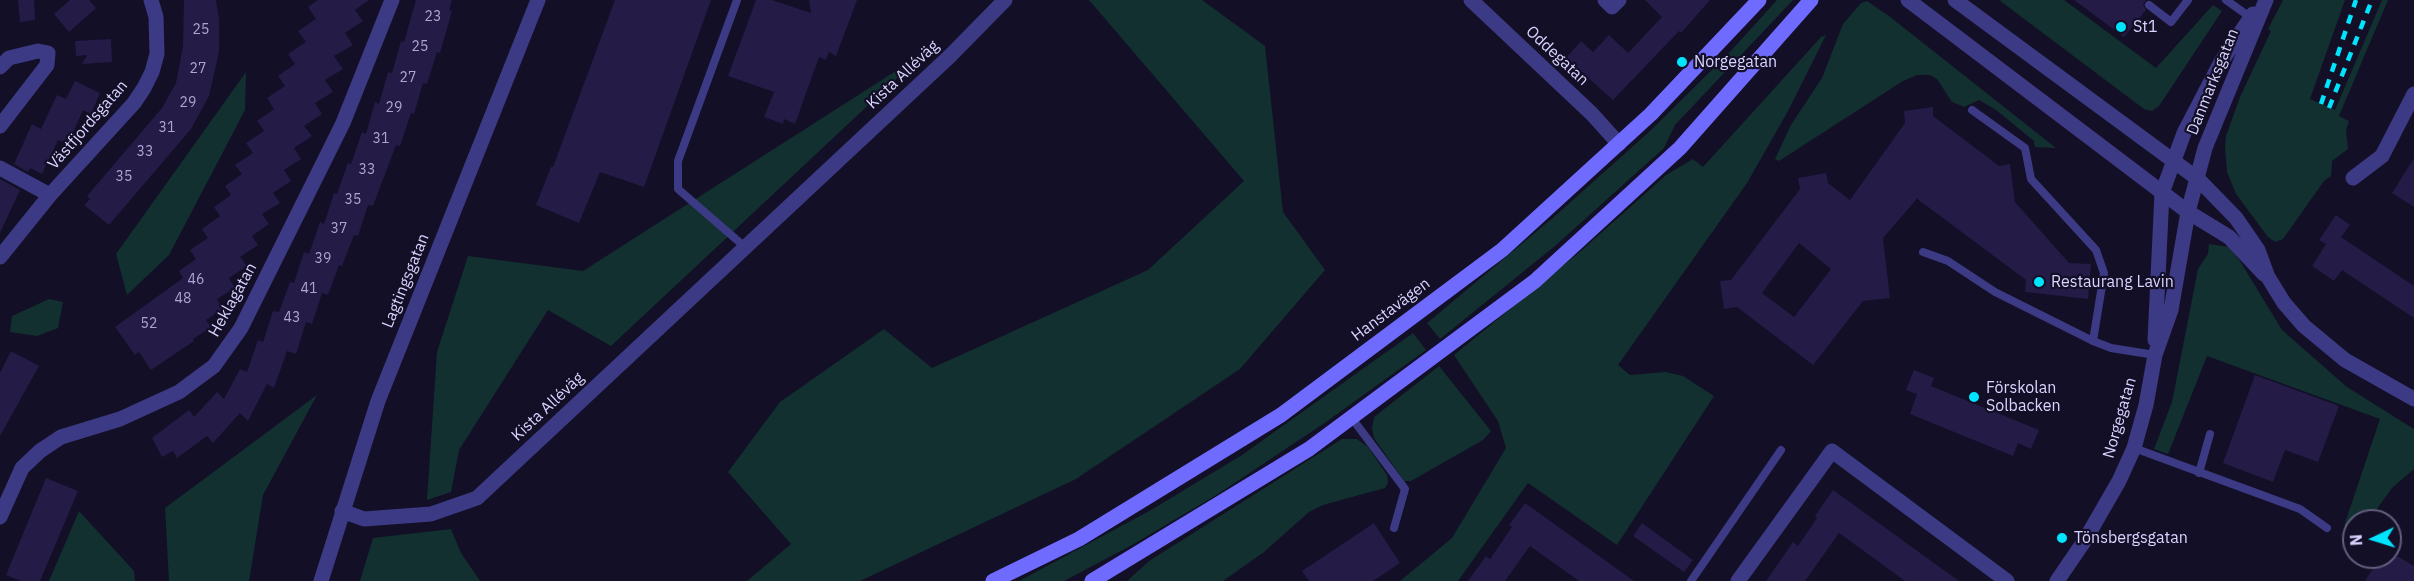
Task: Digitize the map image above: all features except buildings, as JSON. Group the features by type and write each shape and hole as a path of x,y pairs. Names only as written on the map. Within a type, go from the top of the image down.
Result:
{"main road":[{"name":"Hanstavägen","path":"993,581 1079,539 1281,415 1502,250 1652,114 1759,0"},
{"path":"1092,581 1309,448 1535,281 1680,148 1811,0"}],"street":[{"name":"Västfjordsgatan","path":"0,257 50,195 134,103 152,72 158,39 151,0"},
{"name":"Heklagatan","path":"0,517 22,468 40,451 61,437 120,419 179,392 214,366 241,328 344,123 392,0"},
{"name":"Lagtingsgatan","path":"321,581 382,390 538,0"},
{"name":"Kista Alléväg","path":"342,511 364,519 431,514 477,498 950,56 1005,0"},
{"name":"Oddegatan","path":"1472,0 1592,114 1619,144"},
{"path":"1605,0 1612,7 1619,0"},
{"path":"1908,0 2162,193 2229,237 2268,277"},
{"path":"1955,0 2198,179 2236,218 2258,250 2268,277 2284,303 2304,326 2345,360 2414,399"},
{"name":"Danmarksgatan","path":"2173,161 2221,62 2250,17 2264,0"},
{"name":"Danmarksgatan","path":"2198,179 2205,148 2264,0"},
{"path":"0,67 9,58 38,51 48,53 47,65 0,126"},
{"path":"2353,178 2382,156 2414,94"},
{"name":"Norgegatan","path":"2155,356 2162,193 2173,161"},
{"path":"0,168 50,195"},
{"name":"Norgegatan","path":"2057,581 2085,540 2119,481 2134,448 2146,405 2155,356 2170,310 2188,212 2198,179"},
{"path":"1738,581 1833,451 2007,581"}],"lane":[{"path":"737,0 678,161 678,189 745,247"},
{"path":"2149,5 2171,22 2188,0"},
{"path":"2226,0 2250,17"},
{"path":"1972,110 2025,148 2031,179 2096,250 2104,273 2093,341"},
{"path":"1923,252 1947,261 1995,292 2093,341 2111,348 2155,356"},
{"path":"1351,417 1405,489 1394,528"},
{"path":"2199,473 2210,434"},
{"path":"2134,448 2300,508 2326,528"},
{"path":"1691,581 1781,450"}],"green space":[{"path":"1089,0 1202,0 1265,46 1283,212 1325,270 1240,369 1076,479 860,581 747,581 791,544 728,472 780,402 884,329 932,368 1148,270 1244,181"},
{"path":"1777,0 1793,0 1675,125 1664,148 1555,246 1440,339 1427,323 1555,216 1650,131 1729,53"},
{"path":"1999,0 2064,0 2156,68 2213,5 2222,11 2159,106 2152,111 2144,109"},
{"path":"2283,0 2345,0 2310,99 2335,110 2382,0 2388,0 2339,116 2349,121 2346,130 2348,149 2332,161 2331,176 2324,181 2283,239 2275,242 2268,237 2236,194 2227,172 2225,147 2226,136 2240,97 2271,31 2268,29"},
{"path":"1867,1 2056,148 2035,147 2034,141 1996,110 1979,100 1964,107 1952,102 1937,79 1930,75 1917,75 1903,81 1779,161 1775,159 1791,125 1822,78 1843,24 1861,3"},
{"path":"1826,35 1788,111 1747,183 1618,365 1630,375 1666,372 1683,376 1714,396 1617,545 1528,483 1458,581 1400,581 1452,538 1506,448 1498,421 1454,355 1582,250 1666,175 1693,159 1703,167 1821,37"},
{"path":"924,53 611,346 548,310 459,450 451,492 427,500 437,352 468,256 583,271"},
{"path":"246,72 245,110 169,255 127,295 116,254"},
{"path":"2209,244 2229,247 2282,330 2347,387 2414,429 2414,469 2392,488 2377,509 2350,509 2380,419 2207,356 2168,454 2154,449 2172,402 2198,269 2208,254"},
{"path":"49,299 63,302 58,328 37,336 10,332 12,316"},
{"path":"1413,333 1426,350 1326,422 1218,494 1132,545 1064,581 1019,581 1151,510 1242,455"},
{"path":"1439,366 1491,431 1483,440 1411,481 1404,481 1374,438 1372,428 1374,417"},
{"path":"317,395 263,495 249,581 169,581 165,508"},
{"path":"1342,439 1357,439 1368,447 1387,475 1388,483 1385,488 1323,505 1309,512 1264,552 1223,581 1127,581 1149,561"},
{"path":"79,511 134,571 135,581 49,581"},
{"path":"451,529 461,553 480,581 360,581 373,538"}],"railway":[{"path":"2321,104 2356,0"},
{"path":"2329,108 2372,0"}],"place":[{"name":"St1","path":"2121,27"},
{"name":"Norgegatan","path":"1682,62"},
{"name":"Restaurang Lavin","path":"2039,282"},
{"name":"Förskolan Solbacken","path":"1974,397"},
{"name":"Tönsbergsgatan","path":"2062,538"}]}
